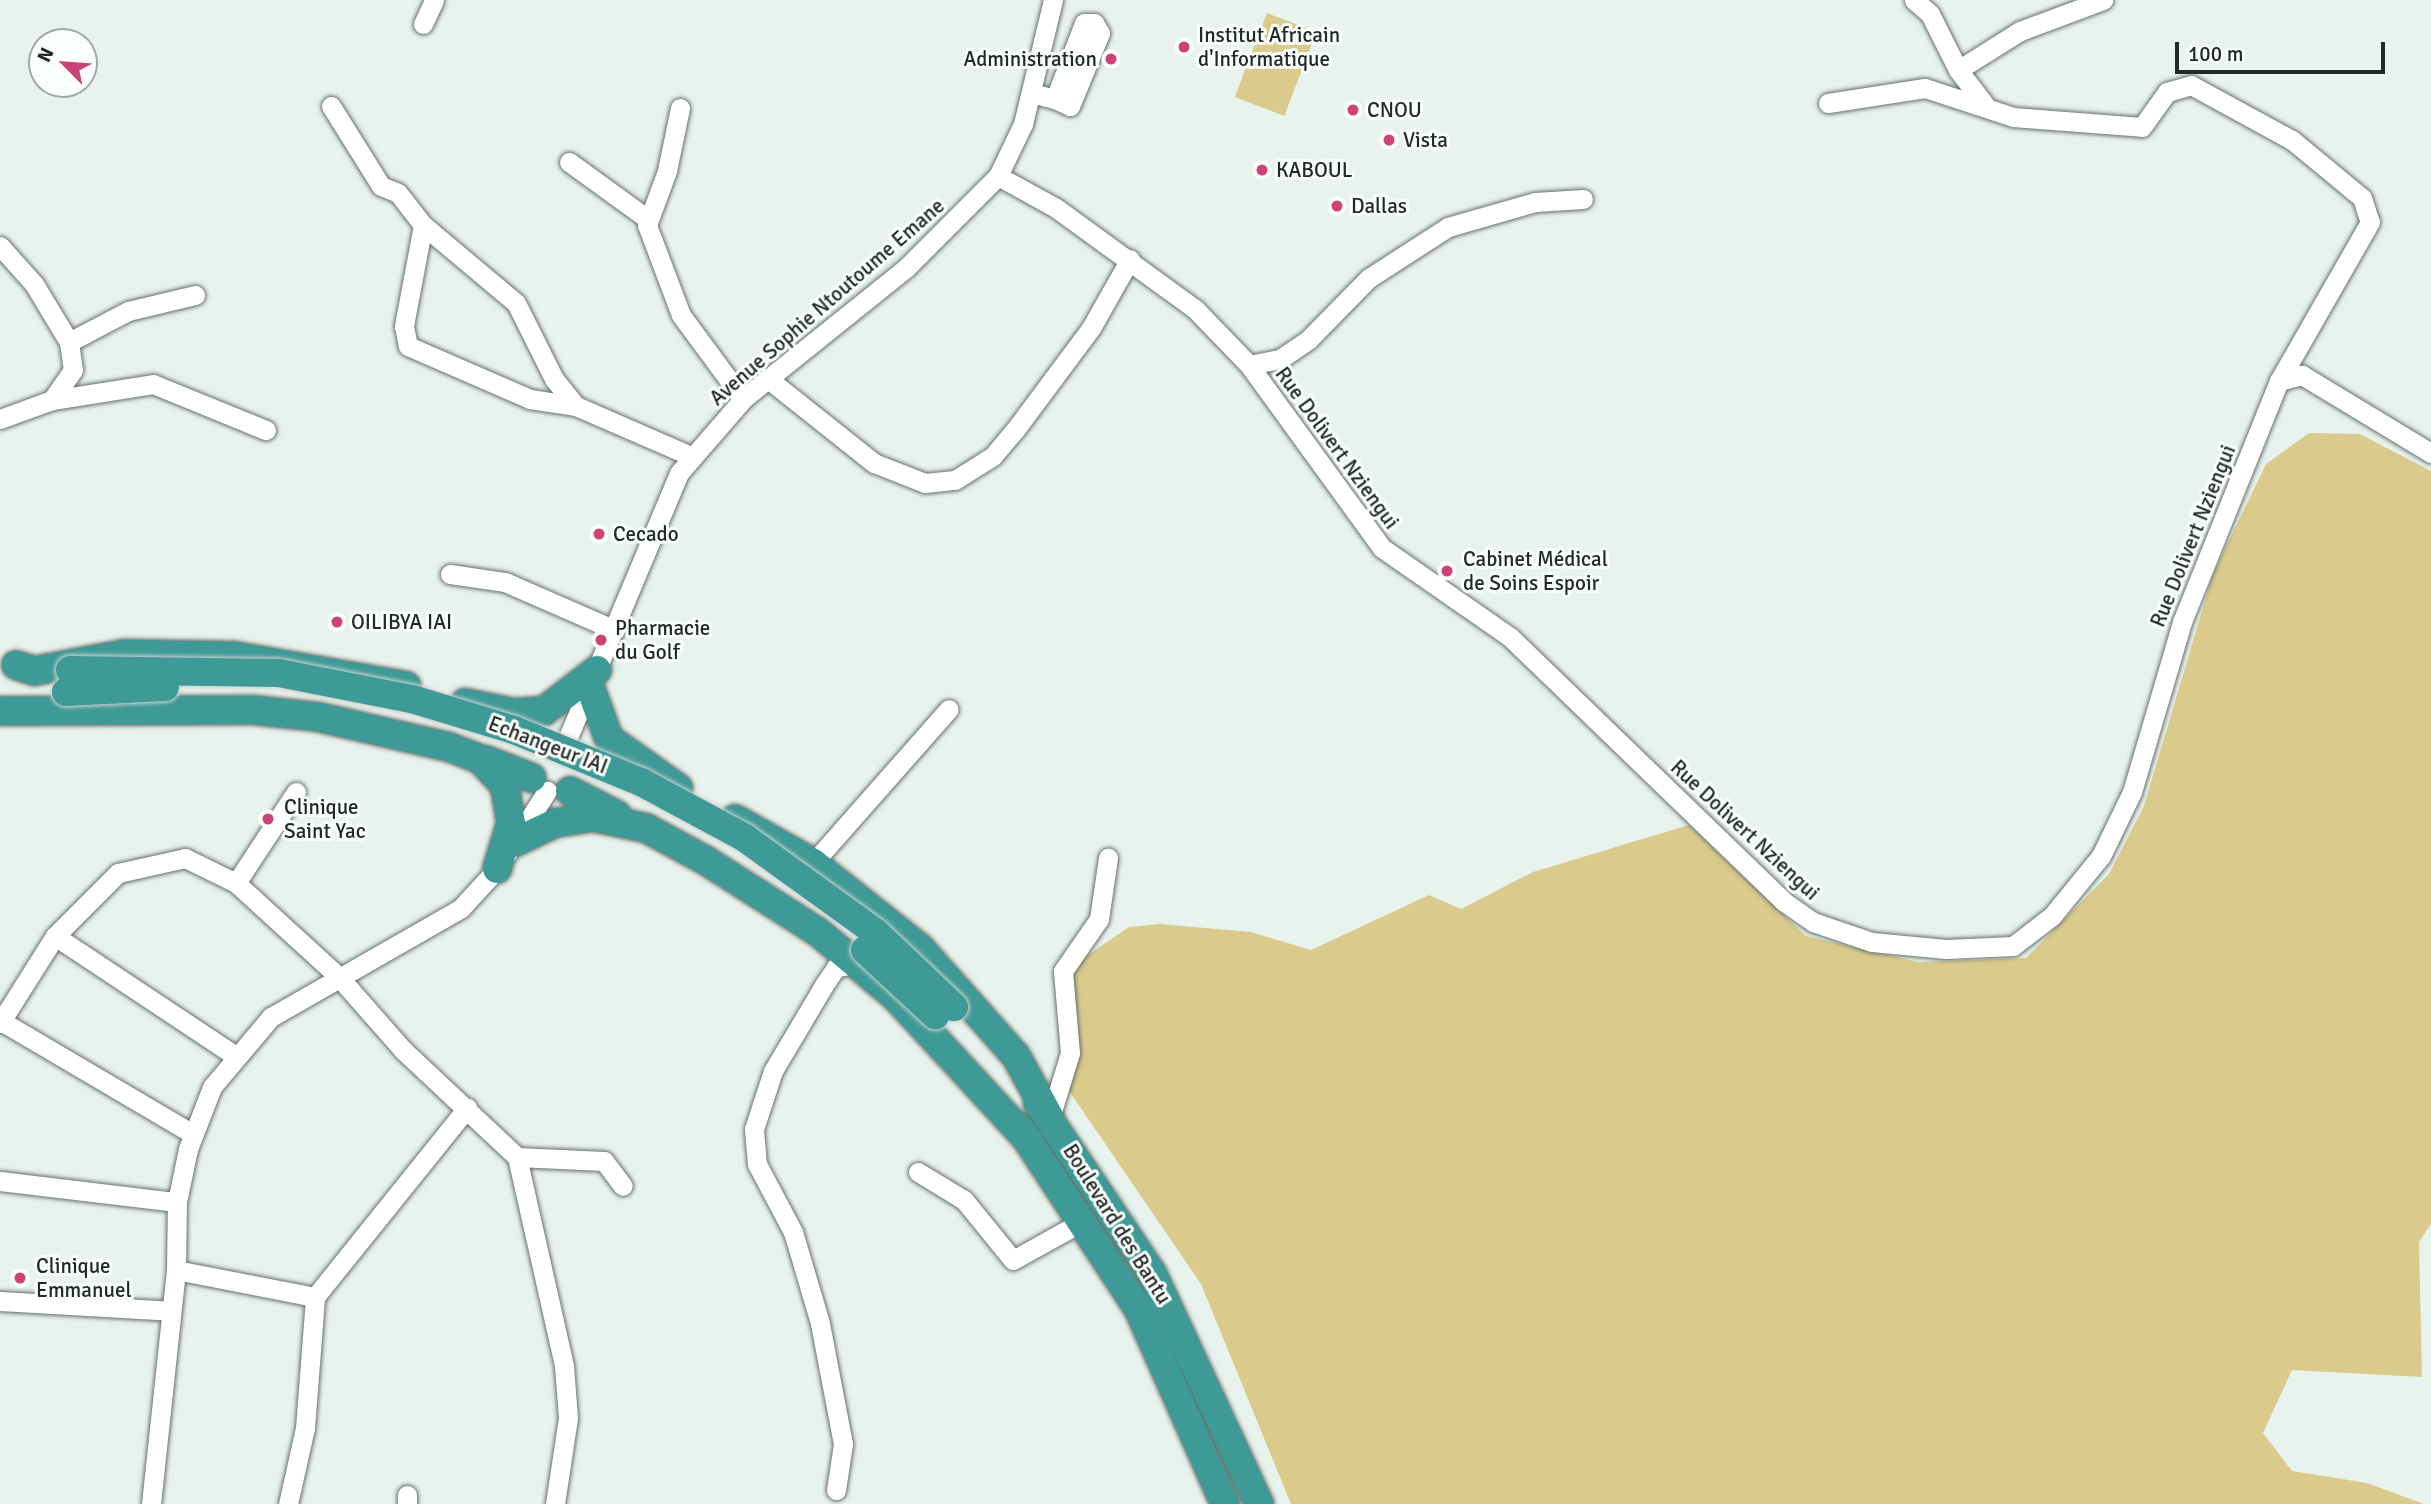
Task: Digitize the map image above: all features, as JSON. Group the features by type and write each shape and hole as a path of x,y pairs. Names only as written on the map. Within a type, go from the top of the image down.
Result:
{"highway":[{"path":"0,701 68,674 175,654 292,662 483,709 567,740 656,777 813,863 905,935 965,995 1016,1056 1050,1118"},
{"path":"13,665 68,674"},
{"name":"Echangeur IAI","path":"68,674 279,673 412,699 514,730 643,783 754,844 875,932 949,1015"},
{"path":"483,709 544,711 589,689 609,739 656,777"},
{"path":"0,711 121,706 287,713 411,736 480,758 550,787 635,824 780,904 858,964 920,1020 1029,1141"},
{"path":"480,758 498,774 509,802 498,869"},
{"path":"517,836 579,818 635,824"},
{"name":"Boulevard des Bantu","path":"949,1015 1050,1118 1152,1273 1259,1504"},
{"name":"Boulevard des Bantu","path":"949,1015 1138,1308 1226,1504"}],"street":[{"path":"423,24 434,0"},
{"name":"Avenue Sophie Ntoutoume Emane","path":"567,740 691,456 743,399 906,268 998,176 1032,93 1053,0"},
{"path":"1914,0 1930,14 1958,70 1986,106"},
{"path":"1958,70 2020,31 2103,0"},
{"name":"Rue Dolivert Nziengui","path":"998,176 1130,259 1195,309 1248,365 1382,548 1510,637 1783,901 1836,932 1946,949 2013,946 2032,935 2101,856 2132,792 2182,622 2279,381 2370,222 2362,198 2292,140 2190,85 2167,92 2142,127 2012,117 1986,106"},
{"path":"1828,103 1925,88 1986,106"},
{"path":"1032,93 1055,99"},
{"path":"331,106 381,186 398,193 423,225 516,303 554,379 576,406"},
{"path":"645,217 667,171 680,108"},
{"path":"569,162 645,217 681,315 743,399"},
{"path":"1248,365 1280,359 1308,340 1369,278 1448,227 1535,202 1583,198"},
{"path":"423,225 404,326 408,346 530,399 576,406 691,456"},
{"path":"0,246 34,284 69,342 73,370 52,400"},
{"path":"767,378 874,463 925,483 955,480 993,456 1015,430 1091,328 1130,259"},
{"path":"69,342 128,311 195,295"},
{"path":"2279,381 2302,375 2431,453"},
{"path":"0,419 52,400 153,384 266,430"},
{"path":"450,573 505,582 615,630"},
{"path":"813,863 949,709"},
{"path":"150,1504 176,1270 177,1202 193,1134 234,1055 271,1017 338,976 461,908 498,869 550,787 587,770 567,740 530,753 550,787"},
{"path":"236,883 296,792"},
{"path":"1050,1118 1070,1053 1063,971 1096,927 1108,858"},
{"path":"193,1134 0,1022 55,936 99,888 159,859 206,864 236,883 338,976 403,1050 517,1157 564,1366 569,1418 550,1503"},
{"path":"55,936 234,1055"},
{"path":"836,1490 843,1444 820,1322 793,1232 757,1164 754,1129 773,1071 824,985 836,967 858,964"},
{"path":"288,1504 305,1428 315,1297 467,1108"},
{"path":"517,1157 604,1161 624,1186"},
{"path":"918,1172 964,1200 1013,1260 1083,1221"},
{"path":"0,1181 177,1202"},
{"path":"176,1270 315,1297"},
{"path":"0,1301 171,1311"}],"shaded area":[{"path":"1267,13 1316,32 1284,116 1235,97"},
{"path":"2309,433 2360,434 2431,471 2431,1224 2419,1242 2422,1377 2292,1370 2263,1433 2292,1471 2367,1483 2424,1504 1291,1504 1201,1284 1065,1085 1069,968 1129,927 1159,924 1251,932 1311,950 1429,895 1461,909 1533,872 1689,825 1806,936 1918,962 2026,958 2109,874 2144,806 2213,574 2266,464"}],"place":[{"name":"Institut Africain d'Informatique","path":"1184,47"},
{"name":"Administration","path":"1111,59"},
{"name":"CNOU","path":"1353,110"},
{"name":"Vista","path":"1389,140"},
{"name":"KABOUL","path":"1262,170"},
{"name":"Dallas","path":"1337,206"},
{"name":"Cecado","path":"599,534"},
{"name":"Cabinet Médical de Soins Espoir","path":"1447,571"},
{"name":"OILIBYA IAI","path":"337,622"},
{"name":"Pharmacie du Golf","path":"601,640"},
{"name":"Clinique Saint Yac","path":"268,819"},
{"name":"Clinique Emmanuel","path":"20,1278"}]}
